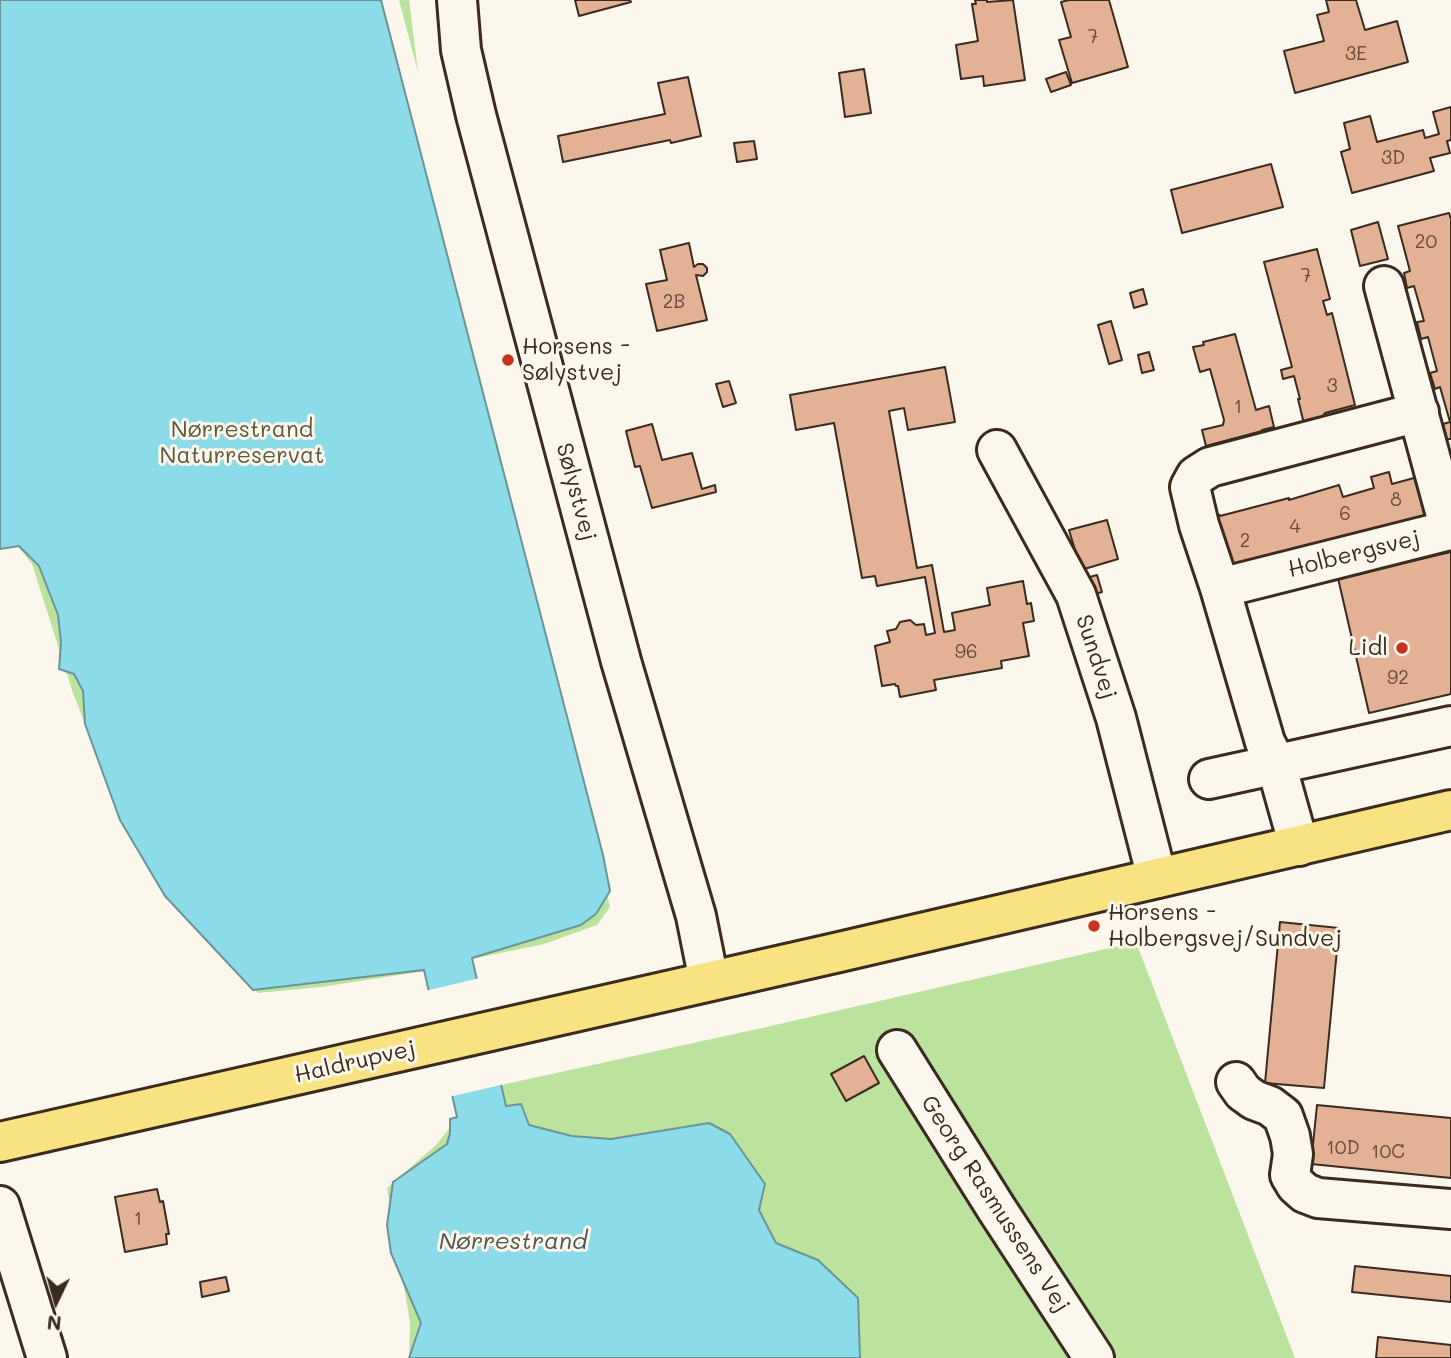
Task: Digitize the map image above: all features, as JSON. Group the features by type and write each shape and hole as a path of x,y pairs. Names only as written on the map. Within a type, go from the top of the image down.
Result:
{"main road":[{"path":"709,981 1451,810"},
{"name":"Haldrupvej","path":"0,1142 709,981"}],"street":[{"name":"Sølystvej","path":"457,0 461,50 476,114 621,660 696,916 709,981"},
{"name":"Holbergsvej","path":"1223,599 1450,530 1384,286"},
{"path":"1299,846 1276,764 1265,742 1190,487 1196,476 1210,467 1419,412"},
{"name":"Sundvej","path":"997,450 1076,595 1116,718 1157,878"},
{"path":"1209,779 1451,726"},
{"name":"Georg Rasmussens Vej","path":"897,1049 1094,1358"},
{"path":"1236,1082 1243,1092 1254,1100 1270,1106 1283,1116 1293,1154 1290,1175 1305,1193 1318,1198 1451,1209"},
{"path":"1,1213 47,1358"}],"green space":[{"name":"Nørrestrand Naturreservat","path":"0,0 379,0 610,907 597,925 544,944 472,959 501,1085 1136,942 1295,1358 409,1358 410,1322 387,1188 436,1145 464,1110 432,970 321,987 258,993 192,917 129,834 74,696 32,564 0,525"},
{"path":"399,0 409,0 418,72"}],"water":[{"name":"Nørrestrand Naturreservat","path":"0,0 381,0 603,855 610,891 596,914 581,925 472,958 506,1106 521,1104 529,1125 572,1136 611,1139 709,1123 730,1134 765,1184 759,1210 776,1243 818,1260 858,1298 860,1358 409,1358 421,1323 391,1253 387,1225 393,1182 447,1144 450,1119 457,1117 424,970 253,990 165,896 120,820 85,724 83,691 74,674 59,669 61,642 58,615 39,566 19,546 0,549"}],"pier":[{"path":"480,978 505,1084 449,1097 425,991"}],"building":[{"path":"575,0 630,0 631,2 579,16"},
{"path":"975,0 1013,0 1025,80 984,86 983,76 961,79 956,45 978,41 972,4 976,4"},
{"path":"1109,0 1128,67 1072,83 1059,40 1071,37 1061,2"},
{"path":"1326,0 1356,0 1365,30 1397,21 1408,62 1295,93 1284,51 1324,41 1317,15 1329,12"},
{"path":"864,69 871,113 845,117 839,73"},
{"path":"1066,72 1071,85 1051,92 1046,79"},
{"path":"688,77 701,136 563,162 558,136 665,114 658,83"},
{"path":"1451,107 1451,140 1447,141 1450,153 1430,158 1434,171 1352,193 1341,152 1350,149 1344,123 1370,116 1377,142 1423,130 1425,138 1439,134 1433,112"},
{"path":"754,141 757,159 737,162 734,143"},
{"path":"1271,164 1283,207 1182,233 1171,190"},
{"path":"1449,213 1451,439 1447,439 1443,424 1450,422 1440,387 1435,389 1430,373 1437,371 1428,337 1421,339 1417,322 1424,321 1414,286 1407,288 1404,273 1410,271 1398,226"},
{"path":"1378,222 1388,259 1360,266 1351,230"},
{"path":"689,243 694,267 703,264 707,268 703,276 696,275 707,320 657,331 646,284 667,280 660,250"},
{"path":"1317,249 1330,299 1323,301 1327,315 1332,313 1355,405 1325,413 1320,420 1304,424 1294,376 1283,379 1281,370 1292,367 1264,262"},
{"path":"1143,289 1147,304 1134,308 1130,293"},
{"path":"1111,321 1122,360 1109,364 1098,325"},
{"path":"1235,334 1256,410 1269,406 1274,427 1206,446 1202,430 1223,425 1224,420 1210,369 1200,372 1193,347"},
{"path":"1149,352 1154,370 1142,373 1138,355"},
{"path":"945,367 955,422 908,430 904,408 889,411 917,568 932,565 944,632 955,630 952,613 990,605 987,588 1023,581 1027,604 1031,603 1034,621 1023,623 1029,656 1001,661 1002,668 934,680 936,690 900,697 895,684 882,686 875,646 890,642 887,631 896,629 900,622 910,620 916,625 924,624 926,635 935,633 925,577 877,586 875,576 862,578 834,423 796,430 790,395"},
{"path":"729,381 736,403 723,407 716,384"},
{"path":"652,424 662,460 692,453 702,489 715,485 716,492 652,508 640,466 635,467 626,431"},
{"path":"1389,472 1392,484 1425,475 1437,521 1421,525 1420,518 1232,568 1224,536 1217,537 1212,517 1289,500 1339,485 1343,497 1374,488 1371,477"},
{"path":"1107,520 1118,559 1081,570 1069,530"},
{"name":"Lidl","path":"1451,552 1451,694 1369,713 1338,578"},
{"path":"1097,575 1102,592 1088,596 1083,579"},
{"path":"1280,922 1339,928 1324,1088 1265,1083"},
{"path":"864,1056 879,1083 846,1101 831,1074"},
{"path":"1317,1105 1451,1118 1451,1178 1311,1164"},
{"path":"157,1189 160,1202 163,1201 169,1234 166,1234 167,1244 125,1252 115,1197"},
{"path":"1355,1266 1451,1276 1451,1302 1352,1292"},
{"path":"226,1277 229,1291 202,1297 200,1282"},
{"path":"1378,1337 1451,1345 1451,1358 1376,1358"}],"place":[{"name":"Horsens - Sølystvej","path":"508,360"},
{"name":"Lidl","path":"1402,648"},
{"name":"Horsens - Holbergsvej/Sundvej","path":"1094,926"}],"water label":[{"name":"Nørrestrand","path":"513,1242"}]}
